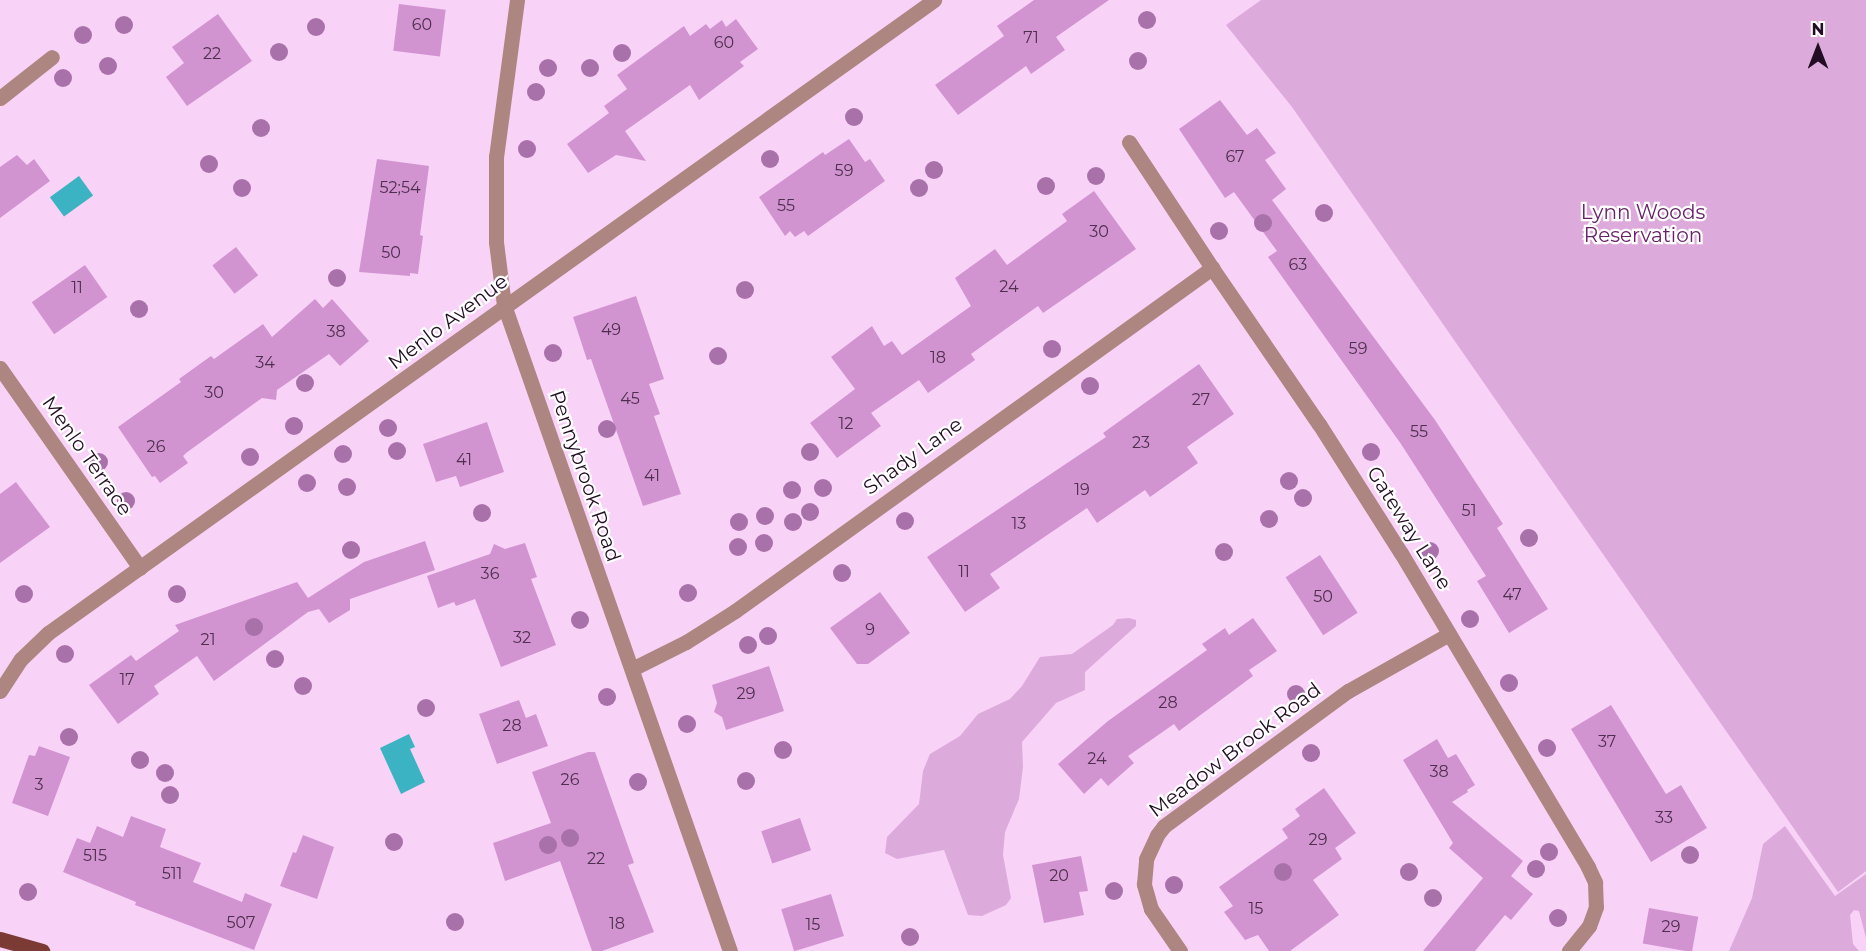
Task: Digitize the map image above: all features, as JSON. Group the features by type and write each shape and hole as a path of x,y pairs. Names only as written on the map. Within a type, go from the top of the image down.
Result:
{"main road":[{"path":"0,939 42,951"}],"street":[{"name":"Pennybrook Road","path":"517,0 495,163 496,242 504,306 730,951"},
{"name":"Menlo Avenue","path":"0,691 16,666 35,644 934,0"},
{"path":"0,98 52,57"},
{"name":"Gateway Lane","path":"1129,142 1319,424 1571,837 1595,882 1597,901 1592,920 1569,951"},
{"name":"Shady Lane","path":"632,669 686,642 735,611 1212,268"},
{"name":"Menlo Terrace","path":"0,368 140,568"},
{"name":"Meadow Brook Road","path":"1180,951 1151,909 1144,885 1146,859 1164,826 1348,691 1449,634"}],"green space":[{"name":"Lynn Woods Reservation","path":"1261,0 1866,0 1866,871 1838,892 1292,107 1226,25"},
{"path":"1117,619 1136,620 1136,626 1085,672 1085,690 1056,703 1022,742 1023,767 1019,799 1005,832 1003,855 1011,898 1006,905 982,916 968,915 944,850 897,859 885,853 887,837 919,804 923,771 930,754 960,736 978,714 1010,699 1022,686 1040,657 1072,654 1113,625"},
{"path":"1785,826 1835,896 1866,874 1866,938 1859,911 1854,910 1850,915 1853,944 1859,951 1729,951 1752,898 1763,844"}],"water":[{"path":"79,176 93,195 64,217 50,197"},
{"path":"409,734 415,747 410,749 425,782 401,794 380,748"}],"building":[{"path":"1034,0 1109,0 1056,37 1065,50 1031,74 1026,66 958,115 935,85 1004,36 997,26"},
{"path":"399,4 446,10 440,56 393,51"},
{"path":"218,14 252,61 187,106 166,77 184,63 172,47"},
{"path":"736,19 758,49 740,62 744,66 699,100 690,85 625,131 646,161 616,155 588,173 567,144 609,113 604,106 627,89 617,75 684,26 690,36 706,24 710,29 722,20 726,27"},
{"path":"1220,100 1247,135 1257,128 1276,153 1265,160 1286,189 1272,200 1435,420 1503,524 1497,528 1548,609 1509,633 1477,581 1486,576 1401,444 1268,257 1277,251 1234,192 1225,198 1179,129"},
{"path":"849,139 865,162 870,159 885,181 808,236 804,231 795,237 790,231 785,236 759,197 823,152 825,155"},
{"path":"17,155 27,165 34,159 50,181 0,218 0,167"},
{"path":"377,159 429,166 420,235 423,236 418,274 410,273 410,276 359,272"},
{"path":"1094,191 1136,249 1043,313 1038,306 971,354 975,360 928,393 919,380 871,413 881,426 837,458 810,423 855,389 831,357 872,326 884,346 892,341 902,355 971,306 955,278 995,249 1007,265 1067,221 1062,214"},
{"path":"236,247 258,275 235,294 212,265"},
{"path":"85,265 107,297 54,334 32,302"},
{"path":"636,296 664,379 649,384 660,414 654,416 681,494 643,506 591,359 587,360 573,317"},
{"path":"315,299 323,308 332,299 369,341 340,366 329,354 277,390 276,400 262,398 186,453 183,456 188,463 160,483 155,476 152,477 118,427 181,382 179,379 211,356 214,359 263,324 272,337"},
{"path":"1199,364 1234,414 1187,447 1198,463 1150,497 1145,490 1097,523 1087,508 990,574 1000,588 965,612 927,557 1106,437 1103,433"},
{"path":"487,422 504,472 460,487 456,476 436,482 423,444"},
{"path":"16,482 50,527 0,563 0,494"},
{"path":"425,541 435,570 350,599 350,610 329,623 319,609 308,612 214,681 197,656 154,686 159,694 118,724 89,685 131,655 136,661 179,631 175,625 297,582 308,598 364,562"},
{"path":"525,543 537,577 531,579 556,645 501,667 475,599 456,606 454,602 438,608 427,576 490,554 494,544 505,549"},
{"path":"1320,555 1358,613 1323,635 1286,577"},
{"path":"880,592 910,633 868,664 857,664 830,628"},
{"path":"1253,618 1277,651 1249,670 1253,676 1179,731 1174,724 1128,756 1134,763 1108,786 1101,778 1084,794 1058,764 1108,721 1207,650 1202,644 1225,628 1229,635"},
{"path":"769,666 784,711 726,730 722,717 714,712 717,703 712,685"},
{"path":"519,700 526,718 536,714 548,746 497,764 479,714"},
{"path":"1611,705 1666,794 1681,785 1707,828 1651,862 1571,729"},
{"path":"1437,739 1448,758 1456,754 1475,785 1452,802 1523,861 1511,876 1533,894 1511,920 1505,915 1475,951 1423,951 1483,878 1449,848 1453,843 1403,760"},
{"path":"39,746 70,757 48,816 12,803 29,755 35,756"},
{"path":"588,752 595,752 634,863 628,865 654,932 602,951 592,951 560,861 505,881 493,843 551,823 532,772"},
{"path":"1324,788 1356,833 1335,848 1342,859 1313,880 1339,915 1290,951 1269,951 1258,935 1245,940 1224,912 1233,906 1219,887 1288,838 1282,829 1300,816 1295,809"},
{"path":"131,816 166,829 160,847 201,863 193,882 242,902 245,893 272,904 254,950 135,905 136,902 63,872 77,838 90,843 97,826 123,837"},
{"path":"800,818 811,850 772,863 761,831"},
{"path":"303,835 334,847 317,899 280,886 293,852 296,853"},
{"path":"1081,856 1088,891 1079,892 1084,915 1044,923 1032,865"},
{"path":"831,894 844,936 794,951 781,909"},
{"path":"1649,908 1698,917 1692,951 1643,943"}]}
